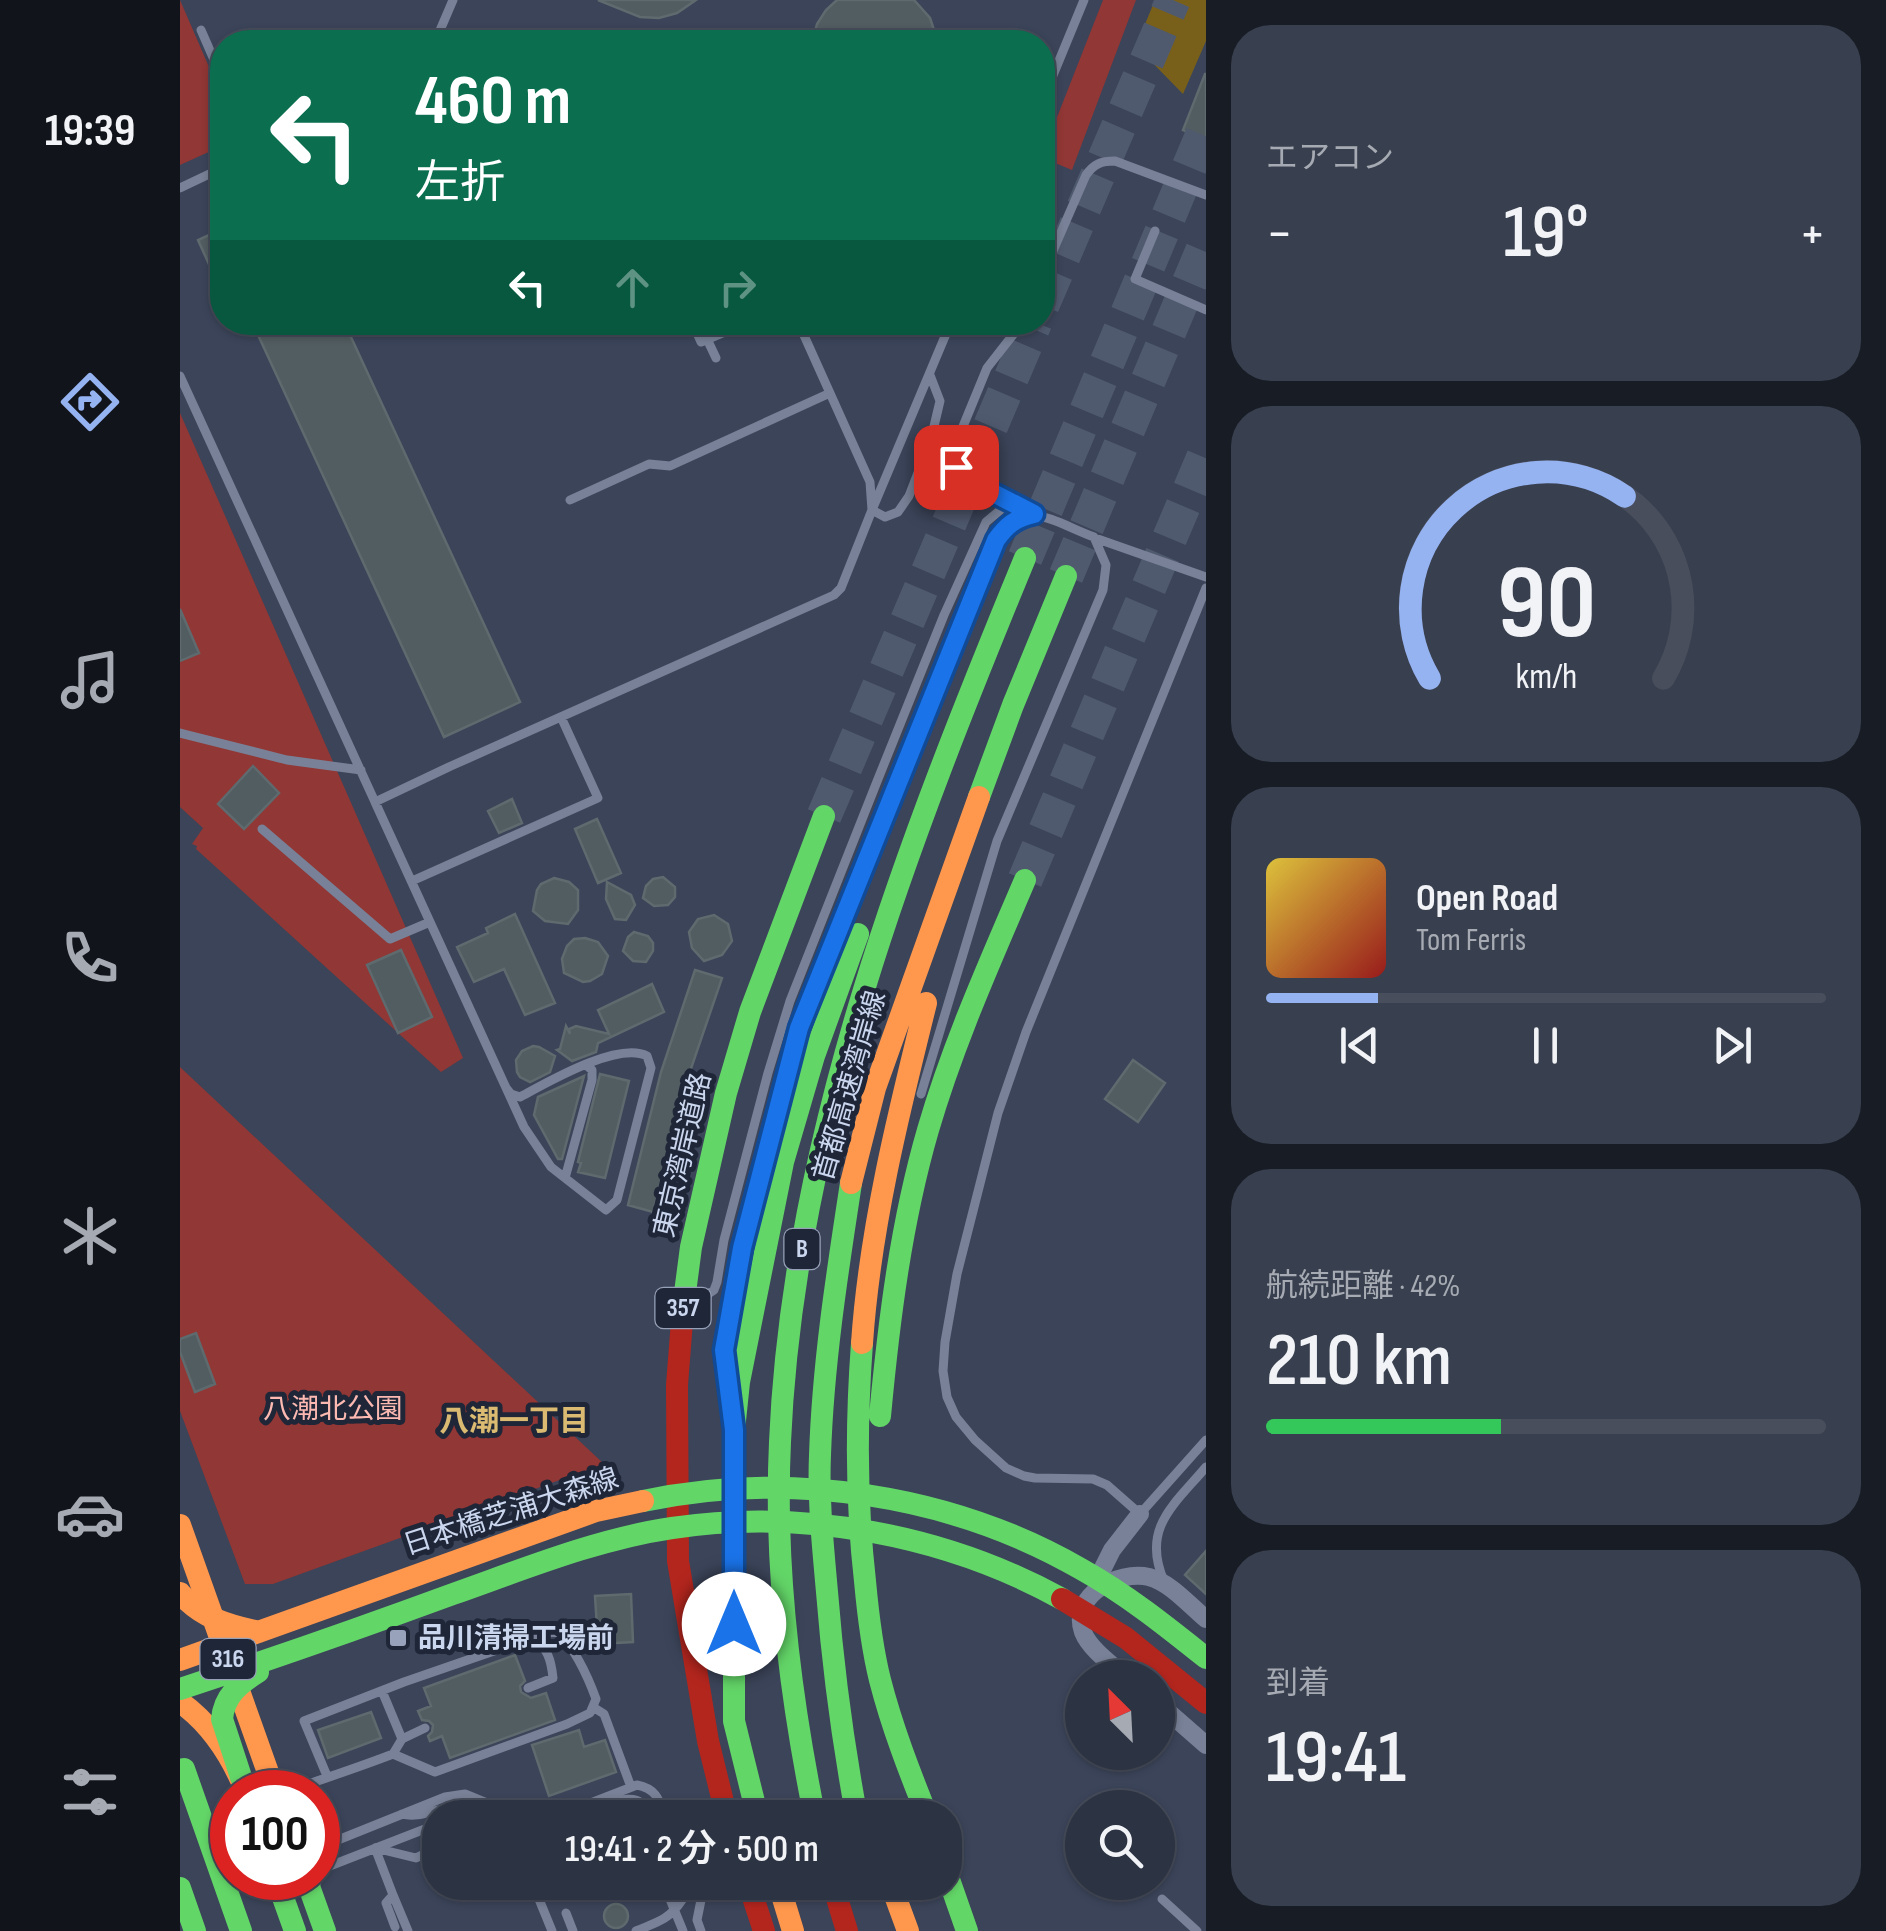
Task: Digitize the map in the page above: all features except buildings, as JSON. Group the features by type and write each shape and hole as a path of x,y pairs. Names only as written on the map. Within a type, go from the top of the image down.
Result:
{"main road":[{"name":"首都高速湾岸線","path":"811,1800 788,1640 779,1470 783,1395 805,1230 824,1134 884,927 965,702 1025,558"},
{"name":"首都高速湾岸線","path":"854,1800 834,1675 820,1514 824,1390 852,1178 875,1088 961,842 1066,576"},
{"path":"754,1800 734,1721 734,1430 739,1382 783,1162 814,1056 874,890 965,702"},
{"name":"東京湾岸道路","path":"722,1800 678,1561 677,1384 684,1297 691,1247 726,1093 750,1012 824,816"},
{"path":"921,1800 880,1679 868,1610 860,1538 858,1392 866,1284 901,1103 948,930 961,842"},
{"path":"925,1800 899,1690 885,1585 879,1425 884,1364 905,1235 928,1132 972,1006 1025,880"},
{"name":"日本橋芝浦大森線","path":"180,1660 596,1511 701,1490 772,1487 896,1500 1000,1531 1091,1574 1206,1658"},
{"name":"日本橋芝浦大森線","path":"180,1689 603,1543 654,1531 744,1521 886,1536 953,1554 1030,1583 1112,1628 1206,1703"},
{"name":"316","path":"180,1525 267,1770"},
{"path":"180,1593 200,1614 259,1632"},
{"path":"180,1678 207,1657 259,1632"},
{"path":"180,1678 198,1677 254,1660 271,1660"},
{"path":"238,1770 222,1710 230,1693 271,1660"},
{"path":"834,1675 865,1800"},
{"path":"180,1702 200,1718 233,1770"},
{"path":"184,1769 241,1931"},
{"path":"180,1888 195,1931"},
{"path":"284,1900 295,1931"},
{"path":"314,1900 325,1931"},
{"path":"754,1900 763,1930"},
{"path":"784,1900 793,1931"},
{"path":"827,1900 831,1931"},
{"path":"838,1900 847,1931"},
{"path":"879,1900 887,1931"},
{"path":"897,1900 908,1931"},
{"path":"956,1900 967,1931"}],"street":[{"path":"1108,1660 1084,1634 1081,1618 1112,1550 1140,1514"},
{"path":"1086,1601 1097,1588 1112,1580 1149,1578 1166,1585 1206,1619"},
{"path":"1175,1718 1206,1745"}],"lane":[{"path":"440,30 453,0"},
{"path":"1055,70 1084,0"},
{"path":"201,30 210,51"},
{"path":"1055,246 1086,175 1102,161 1115,161 1206,195"},
{"path":"180,188 210,174"},
{"path":"1156,231 1135,279 1206,310"},
{"path":"698,335 701,342 718,335"},
{"path":"804,335 870,482 872,510"},
{"path":"375,802 834,595 845,580 946,335"},
{"path":"1013,335 987,368 957,441 956,467 964,478 1034,514 1206,577"},
{"path":"707,340 716,358"},
{"path":"872,510 885,517 898,512 909,496 932,439 940,401 930,374"},
{"path":"180,376 360,770 412,882 430,922 507,1090 524,1127 550,1167 606,1210 617,1200 651,1068 647,1056 629,1051 605,1056 520,1097 507,1090"},
{"path":"570,500 649,464 670,466 830,393"},
{"path":"684,1297 700,1297 714,1290 724,1240 790,1001 944,615 986,522 1010,502"},
{"path":"734,1430 724,1350 742,1248 799,1028 996,540 1007,525 1034,514"},
{"path":"920,1100 997,841 1103,590 1106,565 1094,538"},
{"path":"1206,588 1026,1032 998,1113 957,1274 943,1371 946,1397 956,1417 1006,1468 1035,1478 1093,1479 1107,1484 1140,1514 1206,1440"},
{"path":"412,882 598,798 561,717"},
{"path":"180,733 287,760 360,770"},
{"path":"262,829 390,938 430,922"},
{"path":"565,1178 592,1080 592,1070 586,1065"},
{"path":"866,1284 889,1222"},
{"path":"1166,1585 1156,1560 1156,1534 1162,1518 1206,1467"},
{"path":"325,1770 304,1720 532,1638 558,1632 588,1676 596,1699 590,1713 567,1724 435,1772 393,1754"},
{"path":"528,1688 552,1678 545,1647 532,1638"},
{"path":"382,1691 402,1739"},
{"path":"593,1707 604,1714 631,1786"},
{"path":"340,1774 393,1754 402,1739 425,1728"},
{"path":"596,1800 637,1784 649,1787 658,1800"},
{"path":"437,1800 464,1794 479,1800"},
{"path":"340,1839 422,1806"},
{"path":"402,1814 422,1814"},
{"path":"340,1862 422,1830"},
{"path":"375,1848 416,1858 422,1855"},
{"path":"375,1848 408,1931"},
{"path":"393,1894 386,1903 395,1927"},
{"path":"539,1900 552,1931"},
{"path":"671,1900 684,1931"},
{"path":"636,1931 666,1919 682,1900"},
{"path":"700,1900 698,1920 702,1931"},
{"path":"1163,1900 1197,1931"},
{"path":"566,1914 573,1931"}],"green space":[{"path":"180,0 210,69 210,151 180,165"},
{"path":"1103,0 1136,0 1072,170 1055,163 1055,122"},
{"path":"180,413 463,1058 441,1072 192,844 203,828 180,807"},
{"name":"八潮北公園","path":"180,1067 604,1464 273,1584 245,1584 180,1411"}],"shaded area":[{"path":"1155,0 1206,0 1206,41 1183,94 1136,46"}],"tunnel":[{"path":"1055,275 1173,0"},
{"path":"1025,558 1206,127"},
{"path":"1066,576 1206,243"},
{"path":"824,816 1029,335"},
{"path":"1025,880 1206,452"}],"traffic: fast":[{"path":"812,1800 786,1632 779,1537 780,1442 790,1327 807,1214 833,1101 900,880 1025,558"},
{"path":"979,797 1066,576"},
{"path":"683,1308 691,1247 726,1093 750,1012 824,816"},
{"path":"880,1416 897,1272 928,1130 960,1035 1025,880"},
{"path":"754,1800 734,1721 734,1430 739,1382 783,1162 814,1056 858,934"},
{"path":"851,1183 827,1353 820,1489 835,1677 854,1800"},
{"path":"862,1343 859,1492 871,1631 890,1715 921,1800"},
{"path":"643,1501 755,1488 868,1495 924,1506 1031,1543 1081,1569 1161,1622 1206,1658"},
{"path":"180,1689 588,1547 672,1528 772,1522 873,1532 971,1558 1062,1599"},
{"path":"239,1770 222,1719 234,1691 258,1672"},
{"path":"184,1769 241,1931"},
{"path":"180,1888 195,1931"},
{"path":"284,1900 295,1931"},
{"path":"314,1900 325,1931"},
{"path":"956,1900 967,1931"}],"traffic: slow":[{"path":"851,1183 875,1088 979,797"},
{"path":"862,1343 878,1214 926,1003"},
{"path":"180,1660 596,1511 643,1501"},
{"path":"180,1525 267,1770"},
{"path":"180,1593 206,1614 259,1632"},
{"path":"180,1702 201,1720 236,1770"},
{"path":"784,1900 793,1931"},
{"path":"897,1900 908,1931"}],"traffic: jam":[{"path":"683,1308 677,1385 678,1561 708,1741 723,1800"},
{"path":"1062,1599 1126,1638 1206,1703"},
{"path":"754,1900 764,1931"},
{"path":"838,1900 847,1931"}],"place":[{"name":"品川清掃工場前","path":"398,1638"}],"district":[{"name":"八潮一丁目","path":"514,1422"}],"route":[{"path":"734,1624 734,1430 724,1350 742,1248 799,1028 996,540 1007,525 1034,514 964,478 956,467"}]}
